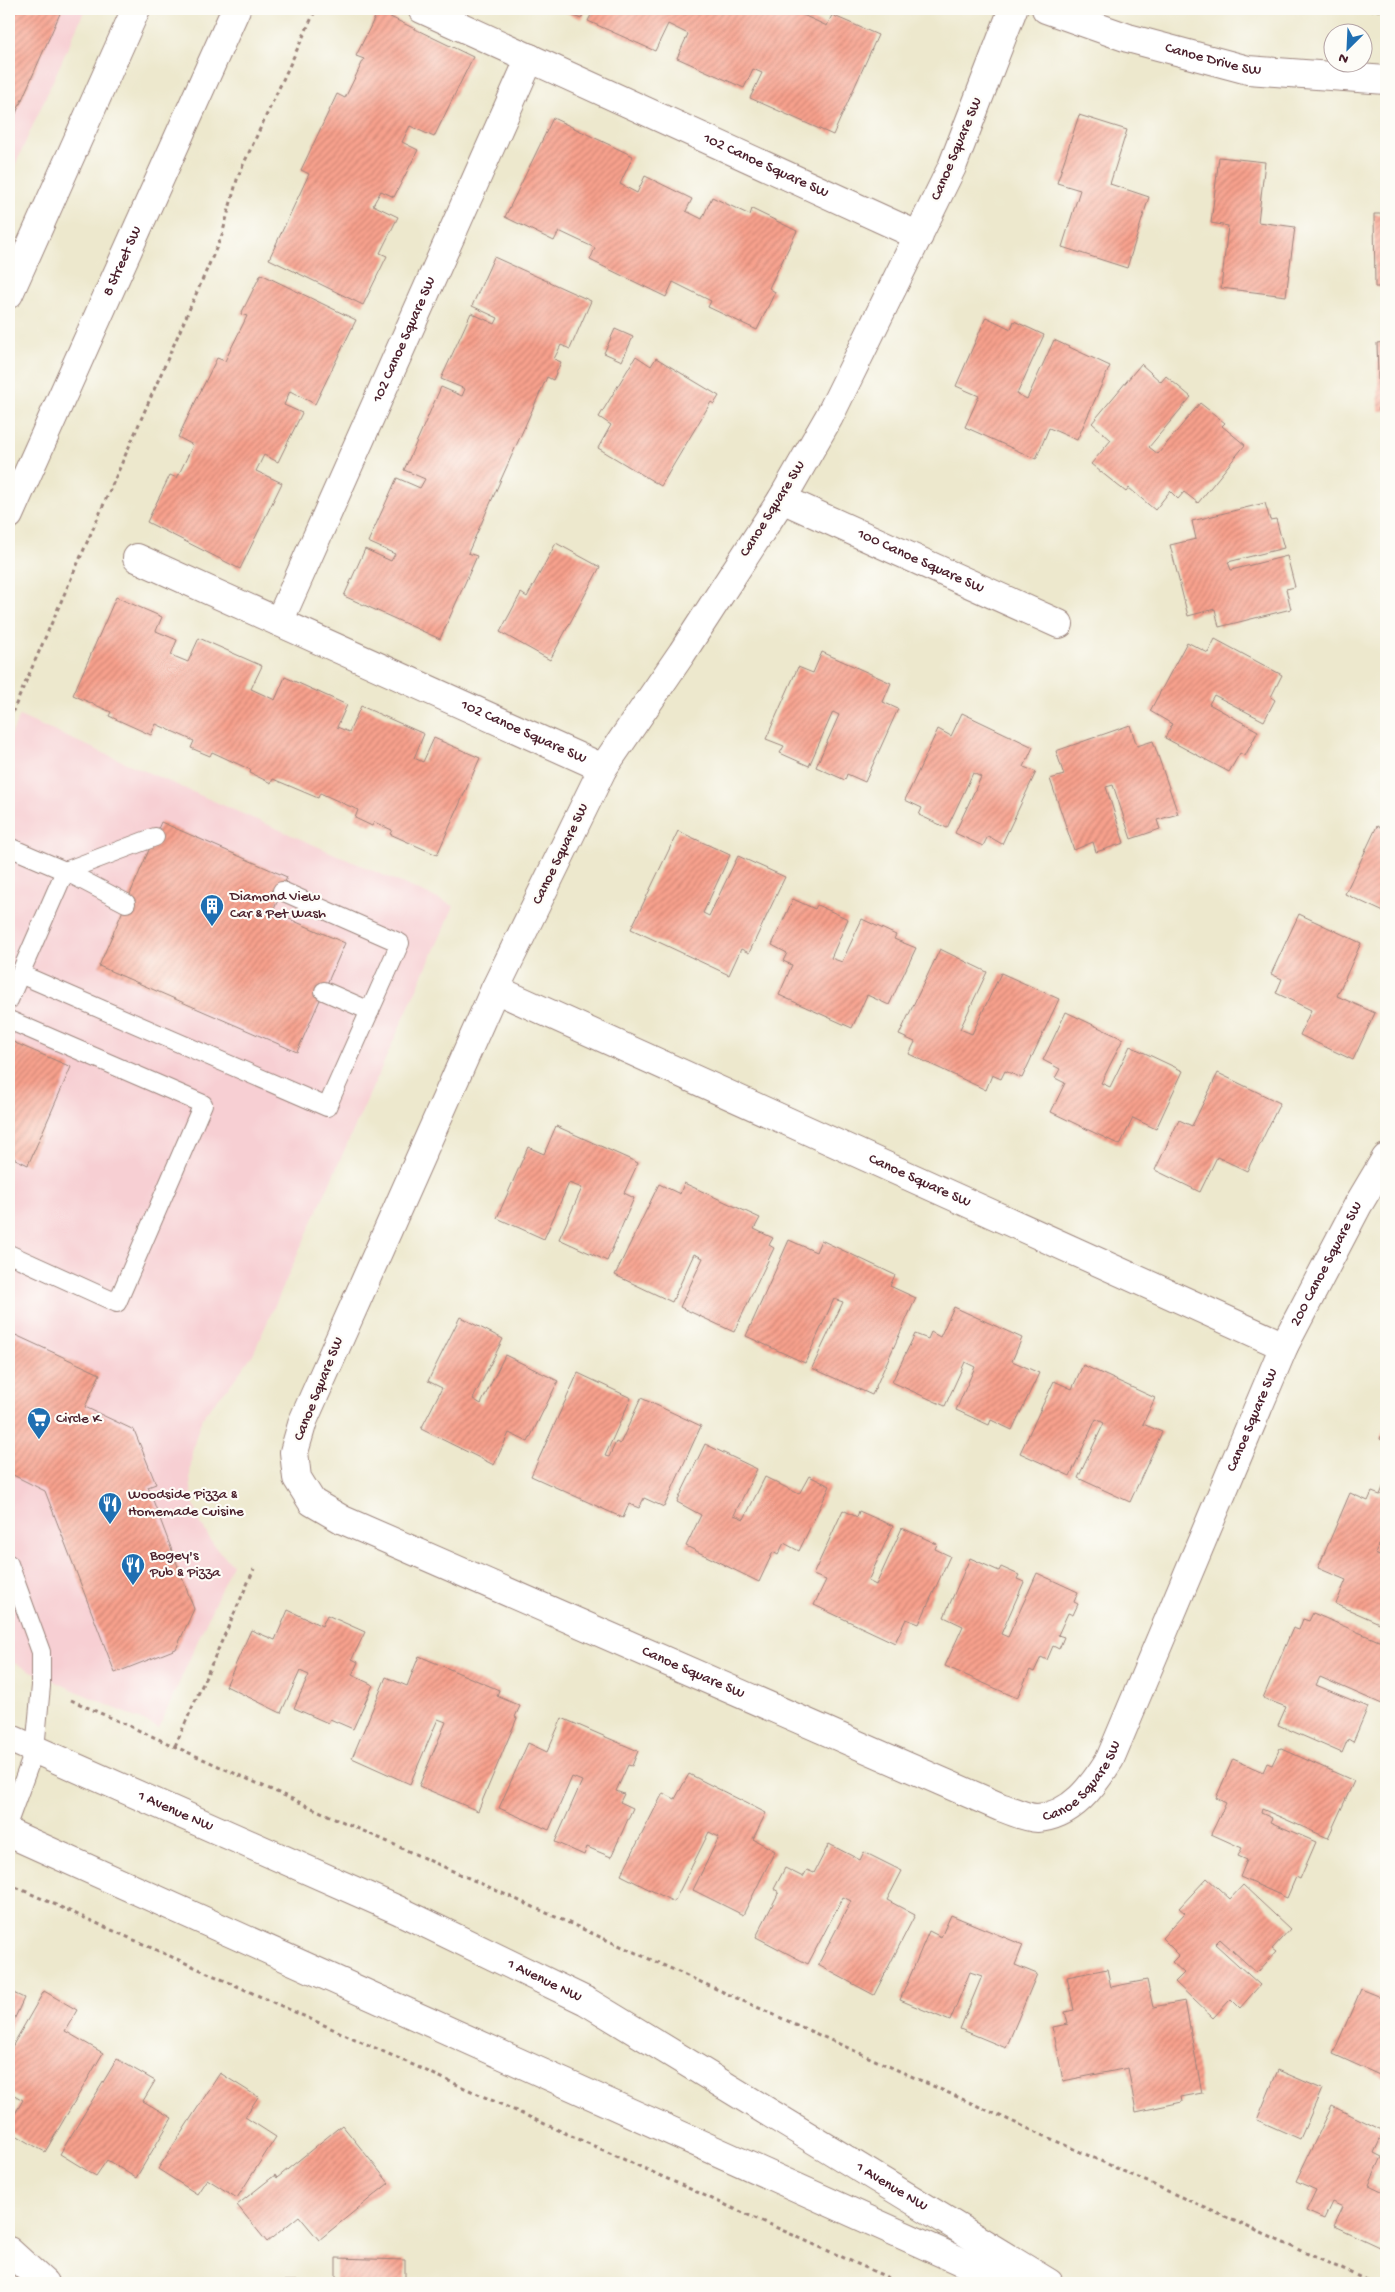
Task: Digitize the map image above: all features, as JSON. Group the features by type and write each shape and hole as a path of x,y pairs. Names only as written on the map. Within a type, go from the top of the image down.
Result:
{"street":[{"path":"9,294 136,9"},
{"name":"8 Street SW","path":"9,515 236,9"},
{"name":"102 Canoe Square SW","path":"422,9 919,236"},
{"name":"Canoe Square SW","path":"495,989 1284,1346 1110,1759 1092,1788 1065,1811 1036,1818 1000,1807 343,1520 312,1502 297,1478 294,1452 302,1421 495,989 603,768 682,653 782,500 828,417 952,167 1013,9"},
{"name":"Canoe Drive SW","path":"1046,9 1128,38 1248,70 1386,80"},
{"name":"102 Canoe Square SW","path":"279,622 530,58"},
{"name":"100 Canoe Square SW","path":"782,500 1059,624"},
{"name":"102 Canoe Square SW","path":"137,558 603,768"},
{"name":"200 Canoe Square SW","path":"1284,1346 1358,1205 1386,1158"},
{"name":"1 Avenue NW","path":"9,1738 398,1910 586,2001 1049,2283"},
{"path":"9,1833 1009,2283"},
{"path":"9,2251 44,2283"}],"lane":[{"path":"9,1000 65,872 155,837"},
{"path":"9,847 65,872 126,903"},
{"path":"20,974 327,1107 400,943 282,890"},
{"path":"324,991 370,1011"},
{"path":"9,1020 203,1104 117,1303 9,1254"},
{"path":"9,1564 41,1652 41,1686 35,1750 9,1820"}],"path":[{"path":"9,720 222,235 238,176 316,9"},
{"path":"1361,9 1386,11"},
{"path":"175,1746 254,1569"},
{"path":"41,1686 1372,2283"},
{"path":"9,1884 900,2283"}],"shaded area":[{"path":"9,9 85,9 9,179"},
{"path":"19,716 454,906 253,1354 231,1384 206,1412 199,1426 192,1452 190,1477 192,1499 201,1524 215,1547 232,1564 159,1728 9,1661 9,740"}],"building":[{"path":"9,9 62,9 9,129"},
{"path":"558,9 586,9 581,19"},
{"path":"594,9 790,9 827,26 832,15 878,35 833,135 750,98 762,73 753,69 744,88 677,58 688,34 668,24 655,51 588,21"},
{"path":"378,11 473,57 434,137 410,126 402,142 418,150 394,197 381,191 373,205 398,217 380,253 387,256 363,305 269,259 309,174 301,170 337,94 345,98 364,59 356,56"},
{"path":"1079,115 1127,130 1110,184 1149,197 1127,268 1062,247 1080,190 1057,183"},
{"path":"553,118 633,156 620,184 637,193 645,176 692,199 686,211 702,219 712,197 750,215 752,209 797,231 769,288 775,292 757,330 708,307 711,301 673,282 666,297 590,260 595,248 559,231 554,241 505,217"},
{"path":"1219,157 1265,162 1258,222 1295,227 1286,296 1221,288 1228,226 1211,223"},
{"path":"1374,214 1386,214 1386,287 1375,287"},
{"path":"494,257 591,301 570,349 561,345 554,359 561,362 553,380 547,377 468,553 477,556 440,639 344,596 365,549 391,561 395,554 368,542 397,478 420,488 425,479 404,470 441,387 462,396 465,389 441,379 471,313 495,324 498,318 472,306"},
{"path":"261,274 356,320 315,404 290,391 284,405 302,413 278,462 264,455 256,471 282,483 240,569 147,522 170,475 177,478 193,445 178,437 217,358 225,361 247,316 241,314"},
{"path":"986,317 1011,329 1014,321 1044,335 1017,394 1027,399 1054,340 1110,366 1077,440 1049,428 1036,459 965,427 979,396 956,386"},
{"path":"615,329 633,337 622,361 604,353"},
{"path":"1386,342 1386,411 1379,411 1377,343"},
{"path":"636,356 651,366 656,358 719,396 714,404 711,402 661,486 598,448 611,425 599,417"},
{"path":"1141,364 1161,382 1166,376 1191,397 1149,447 1158,454 1200,403 1225,423 1222,426 1245,445 1198,503 1184,492 1178,499 1170,491 1155,510 1129,488 1126,492 1091,464 1111,440 1092,423"},
{"path":"1265,503 1270,520 1276,519 1284,548 1228,562 1231,570 1287,556 1295,587 1286,589 1291,609 1219,627 1215,609 1188,616 1170,545 1196,539 1192,521"},
{"path":"556,543 600,567 550,660 500,632 521,593 527,597"},
{"path":"116,597 162,617 156,631 177,640 171,655 188,662 199,638 262,666 251,689 275,700 285,677 347,705 337,727 349,732 361,706 424,734 414,758 423,762 434,738 480,758 437,855 390,834 392,830 374,822 372,826 355,818 358,810 320,793 318,798 273,779 271,783 250,773 251,770 212,752 210,756 191,748 194,741 156,724 151,735 109,716 111,712 73,695"},
{"path":"1215,639 1282,675 1271,697 1275,700 1264,721 1214,695 1209,704 1258,731 1245,756 1240,753 1229,772 1165,738 1172,724 1150,711 1187,642 1208,653"},
{"path":"822,652 891,683 883,702 898,709 865,782 847,774 845,780 816,767 839,715 833,712 809,766 780,753 784,746 766,739 798,667 813,673"},
{"path":"962,713 1033,747 1024,767 1036,772 1002,844 988,836 983,846 955,833 981,777 973,773 947,828 919,815 922,808 905,800 938,729 951,736"},
{"path":"1130,725 1137,746 1153,741 1178,814 1157,820 1160,829 1131,839 1113,785 1106,787 1124,843 1096,852 1093,842 1074,850 1050,779 1064,775 1056,751"},
{"name":"Diamond View Car & Pet Wash","path":"161,822 287,877 273,912 345,943 297,1052 99,966"},
{"path":"1377,826 1386,830 1386,913 1345,894"},
{"path":"678,831 730,855 703,913 709,916 738,856 785,877 749,953 741,949 729,975 631,929"},
{"path":"793,899 815,909 817,905 848,919 831,958 842,962 862,919 896,935 894,939 916,948 889,1005 867,995 852,1028 779,995 792,965 783,961 787,953 772,945"},
{"path":"1299,914 1361,943 1337,996 1375,1013 1353,1060 1300,1035 1311,1010 1276,993 1282,979 1271,974"},
{"path":"940,949 987,972 960,1029 972,1034 1001,973 1059,999 1022,1078 1005,1071 1001,1079 992,1075 986,1090 909,1054 915,1042 899,1035"},
{"path":"1066,1012 1123,1039 1101,1083 1110,1087 1130,1046 1183,1071 1156,1129 1133,1118 1120,1145 1051,1112 1065,1083 1055,1078 1060,1069 1043,1060"},
{"path":"13,1042 71,1067 28,1165 9,1156 9,1052"},
{"path":"1218,1073 1280,1103 1247,1171 1217,1157 1200,1192 1155,1170 1179,1120 1192,1126"},
{"path":"556,1126 638,1163 624,1193 634,1198 607,1261 559,1239 582,1188 569,1183 544,1239 497,1218 528,1147 544,1154"},
{"path":"684,1183 760,1218 754,1229 773,1238 769,1245 774,1248 734,1332 680,1307 703,1258 694,1254 672,1302 615,1275 659,1184 680,1194"},
{"path":"789,1240 816,1252 821,1240 895,1275 890,1286 916,1298 872,1395 812,1368 843,1302 834,1299 805,1363 746,1336"},
{"path":"954,1307 1022,1338 1012,1361 1039,1373 1012,1430 991,1420 989,1425 956,1410 975,1367 965,1362 945,1406 892,1382 915,1334 928,1339 931,1332 940,1337"},
{"path":"460,1317 503,1339 473,1399 481,1404 505,1355 558,1381 528,1442 509,1433 494,1465 421,1429 442,1388 428,1381"},
{"path":"9,1332 100,1374 85,1407 134,1430 156,1484 148,1487 194,1609 176,1649 115,1673 45,1491 9,1473"},
{"path":"1083,1365 1155,1398 1143,1424 1162,1432 1130,1502 1078,1478 1104,1423 1096,1419 1070,1476 1020,1453 1054,1381 1072,1389"},
{"path":"578,1373 631,1398 605,1456 609,1457 616,1442 620,1444 641,1398 701,1426 664,1507 644,1498 639,1508 629,1504 623,1518 531,1476"},
{"path":"1386,1425 1386,1442 1380,1439"},
{"path":"705,1444 757,1469 734,1515 744,1519 765,1477 799,1494 809,1476 830,1486 799,1551 784,1543 778,1555 773,1552 759,1582 686,1546 701,1515 677,1502"},
{"path":"1386,1480 1386,1546 1380,1543 1375,1554 1386,1559 1386,1626 1336,1604 1346,1580 1318,1568 1350,1493 1368,1501 1372,1492 1380,1495"},
{"path":"843,1510 857,1517 859,1511 893,1526 868,1581 876,1585 902,1528 937,1544 935,1549 950,1556 919,1624 906,1619 895,1643 814,1605 826,1580 813,1575"},
{"path":"970,1558 999,1571 1001,1567 1019,1575 1017,1579 1024,1582 1001,1634 1008,1637 1037,1573 1078,1592 1074,1602 1078,1604 1073,1615 1068,1613 1058,1635 1064,1637 1059,1649 1053,1646 1047,1660 1041,1657 1034,1672 1030,1670 1017,1698 945,1666 963,1626 944,1617"},
{"path":"288,1610 322,1626 327,1615 365,1632 352,1659 358,1662 352,1675 373,1685 353,1729 330,1719 328,1723 294,1708 309,1675 300,1671 281,1713 226,1686 251,1630 275,1640"},
{"path":"1313,1613 1386,1644 1386,1694 1382,1704 1320,1677 1316,1685 1368,1707 1353,1742 1348,1739 1342,1753 1278,1725 1286,1707 1263,1698 1293,1628 1299,1630 1303,1619 1309,1621"},
{"path":"419,1656 499,1690 497,1696 520,1706 515,1717 517,1718 478,1811 419,1786 446,1722 438,1719 410,1784 352,1758 386,1677 407,1686"},
{"path":"562,1718 638,1751 632,1766 628,1765 616,1791 624,1794 620,1802 633,1808 611,1857 587,1847 584,1855 555,1842 582,1781 572,1777 549,1830 499,1808 528,1743 547,1752"},
{"path":"1280,1748 1354,1781 1328,1838 1262,1809 1261,1813 1272,1818 1270,1822 1316,1842 1300,1879 1296,1877 1287,1898 1240,1877 1247,1860 1238,1856 1242,1848 1211,1834 1226,1803 1216,1798 1233,1759 1263,1772 1267,1763 1272,1765"},
{"path":"689,1774 766,1813 753,1839 775,1851 743,1915 693,1890 719,1837 709,1832 674,1902 621,1875 663,1793 675,1799"},
{"path":"829,1844 860,1860 864,1852 902,1871 887,1900 915,1915 874,1995 818,1965 851,1901 843,1897 808,1964 756,1937 779,1892 774,1889 785,1868 803,1877 807,1870 814,1873"},
{"path":"1207,1878 1230,1899 1243,1885 1290,1929 1272,1949 1276,1952 1257,1973 1220,1939 1215,1944 1260,1985 1240,2008 1231,1999 1213,2018 1175,1982 1184,1973 1172,1962 1179,1955 1162,1938 1185,1913 1179,1908"},
{"path":"951,1915 1023,1945 1015,1965 1037,1974 1006,2048 960,2029 982,1976 970,1972 950,2021 900,2000 929,1931 941,1937"},
{"path":"1107,1969 1111,1987 1147,1980 1153,2007 1185,2001 1202,2093 1181,2097 1182,2102 1136,2112 1128,2068 1063,2081 1053,2027 1068,2024 1065,2012 1074,2010 1067,1977"},
{"path":"1361,1989 1386,1999 1386,2078 1333,2054"},
{"path":"9,1991 24,1998 9,2031"},
{"path":"44,1991 77,2010 65,2031 103,2053 45,2152 9,2131 9,2124 23,2100 9,2092 9,2052"},
{"path":"117,2059 155,2081 143,2101 172,2118 136,2178 107,2160 96,2176 60,2154"},
{"path":"1278,2070 1322,2089 1300,2139 1257,2120"},
{"path":"220,2073 258,2097 245,2117 276,2137 237,2198 207,2179 197,2194 158,2169"},
{"path":"1332,2106 1384,2131 1374,2153 1382,2157 1369,2185 1386,2193 1386,2231 1379,2247 1334,2226 1343,2207 1332,2202 1324,2219 1306,2211 1316,2190 1296,2181"},
{"path":"342,2125 389,2183 319,2240 299,2216 267,2242 237,2205 275,2175 277,2178"},
{"path":"336,2258 405,2260 405,2283 284,2283 284,2281 336,2281"}],"place":[{"name":"Diamond View Car & Pet Wash","path":"212,927"},
{"name":"Circle K","path":"39,1440"},
{"name":"Woodside Pizza & Homemade Cuisine","path":"110,1525"},
{"name":"Bogey's Pub & Pizza","path":"133,1586"}]}
